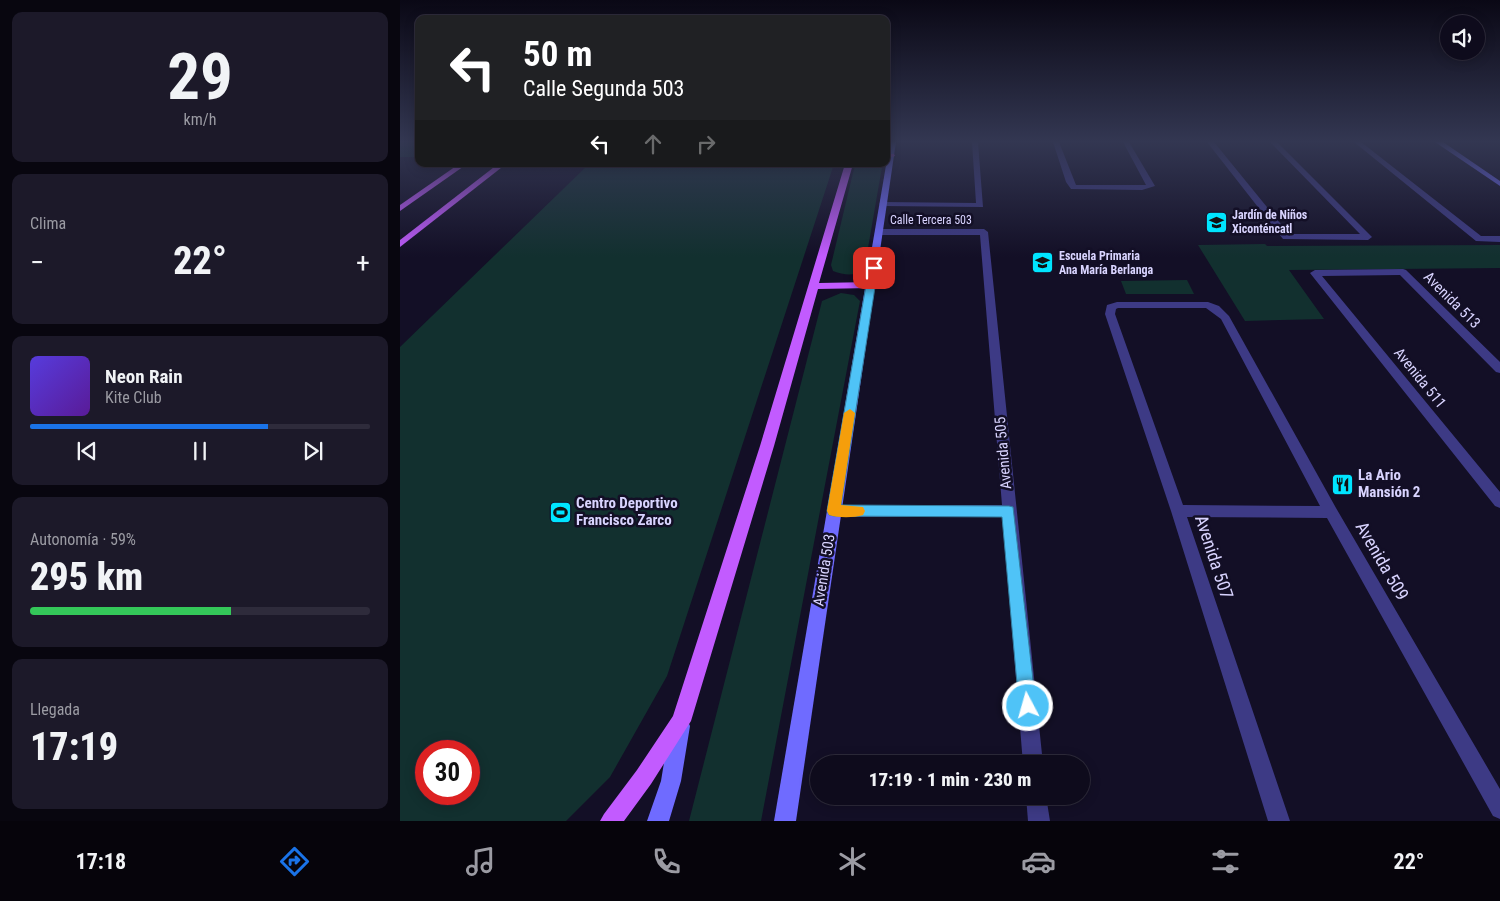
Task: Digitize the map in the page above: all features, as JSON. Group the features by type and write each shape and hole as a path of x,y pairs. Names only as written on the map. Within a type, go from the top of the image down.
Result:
{"main road":[{"path":"400,209 440,180"},
{"path":"400,244 481,180"},
{"path":"611,821 681,721 767,446 844,180"},
{"path":"814,286 871,286"}],"street":[{"name":"Avenida 503","path":"785,821 871,286 886,180"},
{"name":"Calle Tercera 503","path":"883,204 980,205 978,180"},
{"path":"1069,180 1074,187 1142,188 1151,186 1148,180"},
{"path":"1241,180 1286,236 1368,237 1311,180"},
{"path":"1405,180 1479,239 1500,239"},
{"name":"Calle Tercera 503","path":"879,232 984,232"},
{"name":"Avenida 505","path":"984,232 1032,755"},
{"name":"Avenida 511","path":"1404,272 1315,273 1500,502"},
{"name":"Avenida 513","path":"1404,272 1500,369"},
{"name":"Avenida 509","path":"1112,307 1123,305 1199,304 1215,308 1225,318 1500,809"},
{"name":"Avenida 507","path":"1112,307 1110,314 1178,511 1279,821"},
{"path":"834,511 1009,511"},
{"path":"1178,511 1332,512"},
{"path":"658,821 671,781 681,721"},
{"path":"1037,805 1039,821"}],"green space":[{"name":"Centro Deportivo Francisco Zarco","path":"572,180 829,180 667,676 610,777 566,821 400,821 400,347"},
{"path":"852,180 880,180 864,271 856,274 845,274 833,271 831,265"},
{"path":"1265,244 1267,246 1500,245 1500,268 1289,270 1324,319 1245,321 1198,245"},
{"path":"1187,280 1194,294 1126,294 1121,281"},
{"path":"841,293 854,295 860,301 761,821 689,821 822,301"}],"slow traffic":[{"path":"850,413 834,511 858,511"}],"place":[{"name":"Jardín de Niños Xiconténcatl","path":"1216,222"},
{"name":"Escuela Primaria Ana María Berlanga","path":"1043,263"},
{"name":"La Ario Mansión 2","path":"1342,484"},
{"name":"Centro Deportivo Francisco Zarco","path":"560,512"}],"route":[{"path":"874,268 834,511 1009,511 1028,706"}]}
